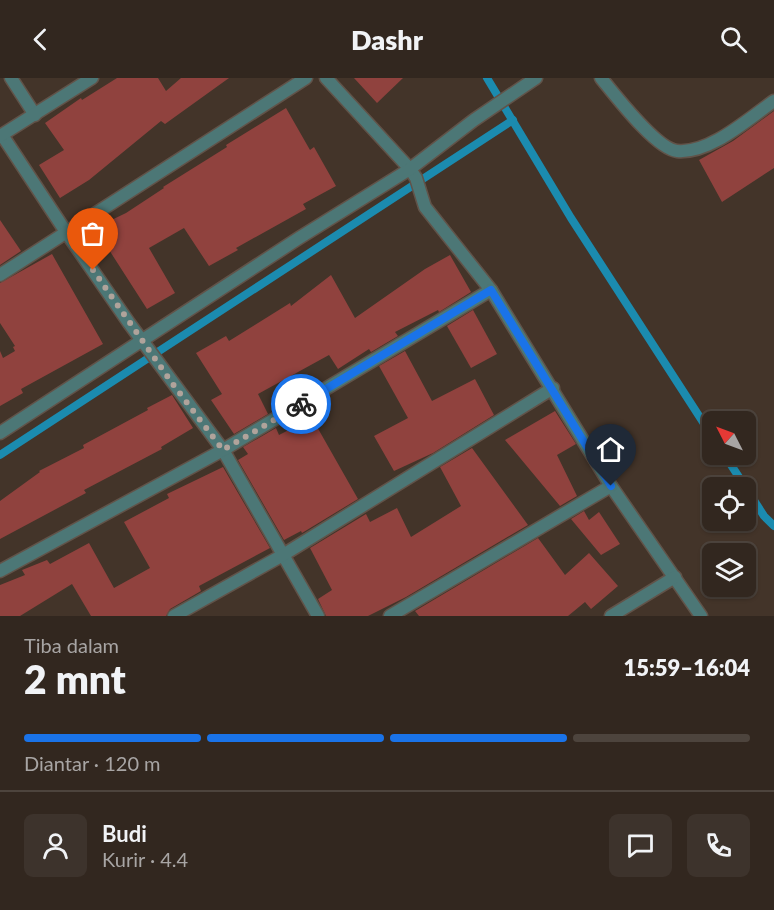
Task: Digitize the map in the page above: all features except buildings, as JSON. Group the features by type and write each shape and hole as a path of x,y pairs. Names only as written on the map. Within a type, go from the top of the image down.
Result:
{"street":[{"path":"11,78 35,115"},
{"path":"92,78 1,135 145,345 223,450 318,616"},
{"path":"0,275 306,78"},
{"path":"326,78 413,173 425,207 491,290 611,486 701,616"},
{"path":"0,433 145,345 413,173 474,120 536,78"},
{"path":"601,78 656,140 675,151 691,150 712,144 774,101"},
{"path":"0,571 223,450 491,290"},
{"path":"174,616 283,555 553,388"},
{"path":"390,616 611,486"},
{"path":"611,616 675,577"}],"waterway":[{"path":"487,78 571,218 702,421"},
{"path":"0,455 513,120"},
{"path":"731,465 764,516 774,526"}],"way so far":[{"path":"93,270 172,383 223,450 301,404"}],"route":[{"path":"301,404 491,290 611,486"}]}
